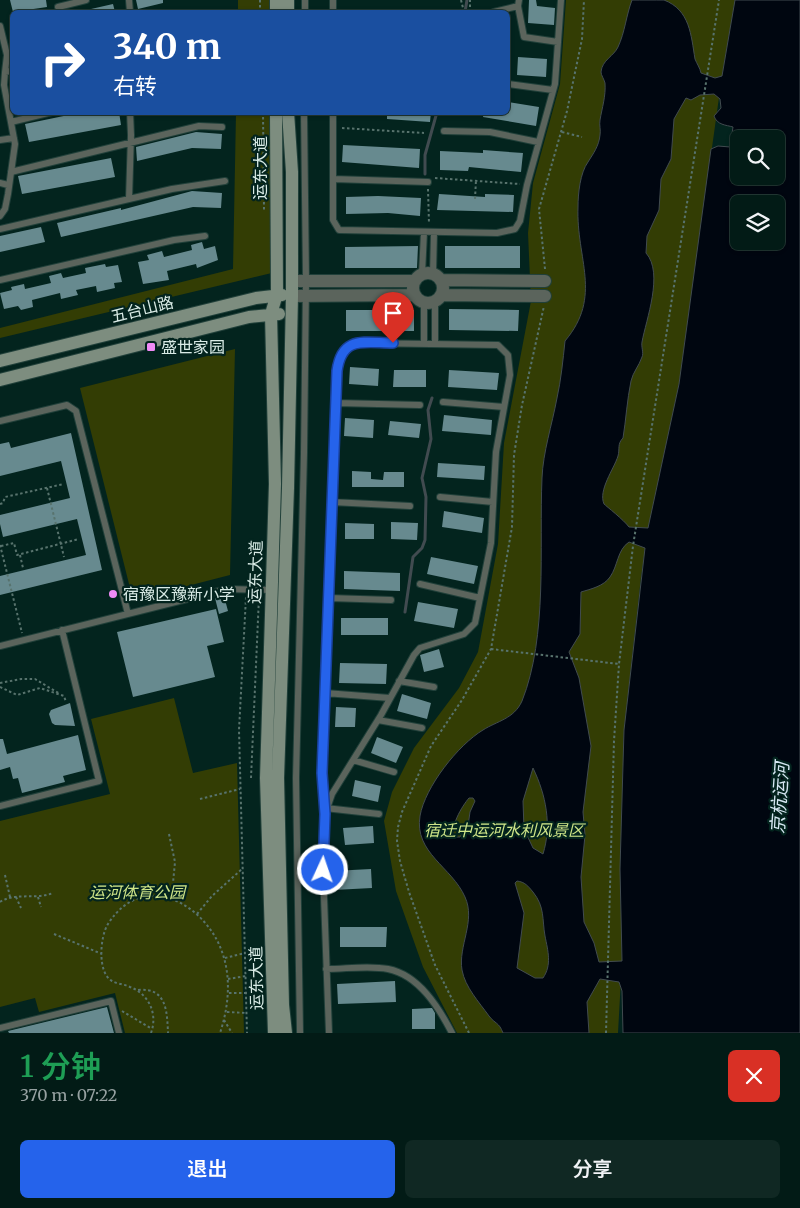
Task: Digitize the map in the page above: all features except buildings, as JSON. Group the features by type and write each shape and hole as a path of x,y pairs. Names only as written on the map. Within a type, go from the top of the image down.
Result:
{"main road":[{"name":"运东大道","path":"274,1033 266,778 265,590 275,484 271,314 277,294 276,115"},
{"name":"运东大道","path":"286,1033 283,1005 278,778 288,488 290,312 292,296 292,172 288,115"},
{"name":"五台山路","path":"0,361 277,294 292,296"},
{"name":"五台山路","path":"0,380 249,317 290,312"}],"street":[{"path":"292,280 428,277 545,281"},
{"path":"428,277 429,298"},
{"path":"428,277 429,298"},
{"path":"292,296 429,298 545,296"}],"lane":[{"path":"58,7 86,0"},
{"path":"333,115 333,220 339,230 497,233 516,229 520,221 527,185 553,90 561,0"},
{"path":"500,10 519,3 524,37 558,42"},
{"path":"0,29 7,55 2,85 14,138 5,209 0,216"},
{"path":"5,72 10,71"},
{"path":"510,84 553,90"},
{"path":"11,122 40,115"},
{"path":"129,199 130,115"},
{"path":"300,1033 296,778 306,296 304,115"},
{"path":"11,172 199,126 222,127"},
{"path":"444,131 490,132 538,142"},
{"path":"0,140 14,138"},
{"path":"333,179 428,182"},
{"path":"0,229 129,199 225,181"},
{"path":"0,183 8,184"},
{"path":"428,277 429,232"},
{"path":"428,277 429,232"},
{"path":"0,280 174,240 205,236"},
{"path":"429,298 435,344"},
{"path":"424,344 429,298"},
{"path":"326,810 332,794 420,648 464,634 475,623 491,542 496,452 510,375 510,363 505,350 498,345 363,343 350,345 343,350 339,357 322,773 326,810 323,870 329,1033"},
{"path":"442,402 504,407"},
{"path":"336,403 420,405"},
{"path":"0,420 67,405 76,411 128,614"},
{"path":"440,497 493,502"},
{"path":"332,502 410,506"},
{"path":"420,584 480,598"},
{"path":"0,646 227,589 265,590"},
{"path":"329,598 391,600"},
{"path":"0,806 99,781 62,630"},
{"path":"399,681 434,687"},
{"path":"325,693 390,698"},
{"path":"378,720 422,728"},
{"path":"353,760 394,772"},
{"path":"326,810 379,814"},
{"path":"326,969 388,969 401,974 418,986 434,1002 452,1033"},
{"path":"0,1028 111,1001 119,1033"}],"path":[{"path":"606,1033 614,741 619,664 632,546 719,0"},
{"path":"263,115 264,210"},
{"path":"333,127 424,133"},
{"path":"561,131 582,137"},
{"path":"429,232 428,182 435,178 527,185"},
{"path":"474,200 476,180"},
{"path":"0,504 3,503 5,498 64,484"},
{"path":"47,488 64,558"},
{"path":"24,640 0,546 14,543 17,555 79,539"},
{"path":"20,554 23,568"},
{"path":"251,778 265,590 260,570"},
{"path":"246,590 239,730 247,1033"},
{"path":"491,649 619,664"},
{"path":"0,683 21,679 35,680 64,696 66,702"},
{"path":"0,688 17,695 40,688 64,696"},
{"path":"200,798 240,788"},
{"path":"168,834 175,862 173,883 176,900"},
{"path":"197,914 212,896 242,869"},
{"path":"5,875 10,897"},
{"path":"0,902 10,897 38,898 52,893"},
{"path":"151,1033 153,1029 152,1009 148,999 136,990 111,980 106,976 102,954 103,934 108,923 121,910 147,896 164,896 176,900 197,914 217,941 224,958 228,980 226,1012 220,1033"},
{"path":"16,897 21,908"},
{"path":"38,898 41,907"},
{"path":"54,934 102,954"},
{"path":"224,958 245,953"},
{"path":"228,980 246,976"},
{"path":"136,990 148,990 162,997 167,1014 168,1033"},
{"path":"228,993 246,993"},
{"path":"112,1006 153,1029"},
{"path":"226,1012 247,1013"},
{"path":"224,1020 232,1033"}],"green space":[{"path":"238,0 279,0 279,10 238,10"},
{"name":"宿迁中运河水利风景区","path":"566,0 735,0 722,76 679,384 648,529 641,577 624,730 620,869 622,961 618,1033 457,1033 423,967 396,891 384,821 392,792 414,748 459,688 478,652 498,544 504,443 531,301 528,233 533,183 560,84"},
{"path":"236,115 278,115 276,272 0,338 0,328 233,269"},
{"path":"235,349 230,575 133,600 80,388"},
{"name":"运河体育公园","path":"174,698 193,773 237,763 244,1033 125,1033 115,993 39,1012 35,998 0,1007 0,821 110,794 91,719"}],"water":[{"name":"京杭运河","path":"632,0 664,0 673,4 688,24 695,59 701,73 715,78 722,76 735,0 800,0 800,1033 623,1033 622,991 619,982 600,979 587,1002 589,1033 503,1033 473,994 462,970 462,952 469,915 465,897 452,877 428,850 420,829 420,816 428,792 444,768 453,756 473,737 510,716 519,707 530,676 536,648 541,591 542,478 544,458 562,370 565,341 576,324 583,308 585,293 585,277 578,226 579,190 583,172 596,150 599,139 605,88 601,73 602,68 618,47","holes":["714,94 720,99 721,108 714,116 715,119 722,124 733,127 733,130 785,130 785,185 730,185 730,147 718,146 711,149 679,384 648,528 629,527 604,504 603,492 618,456 619,444 623,438 631,381 643,355 642,342 654,284 654,272 646,253 647,236 659,210 661,179 671,159 674,119 686,98 691,100 700,95","629,542 645,548 624,730 620,869 622,961 599,962 594,943 584,922 581,877 585,835 583,812 591,746 579,678 569,652 580,634 581,592 597,587 607,580 613,573 625,545","533,768 538,778 546,810 547,832 543,854 533,848 524,829 523,801","469,798 473,798 475,801 470,812 468,826 460,837 455,837 454,828 457,817","517,881 524,883 530,888 540,903 548,958 548,968 543,978 535,978 517,968 524,913 515,883"]}],"waterway":[{"path":"465,10 467,0"},
{"path":"425,174 425,155 436,115"},
{"path":"405,612 413,557 422,548 425,540 426,497 422,478 431,439 428,410 432,398"}],"place":[{"name":"盛世家园","path":"151,347"},
{"name":"宿豫区豫新小学","path":"113,594"}],"route":[{"path":"323,870 325,814 322,773 337,371 339,357 343,350 350,345 393,343"}]}
